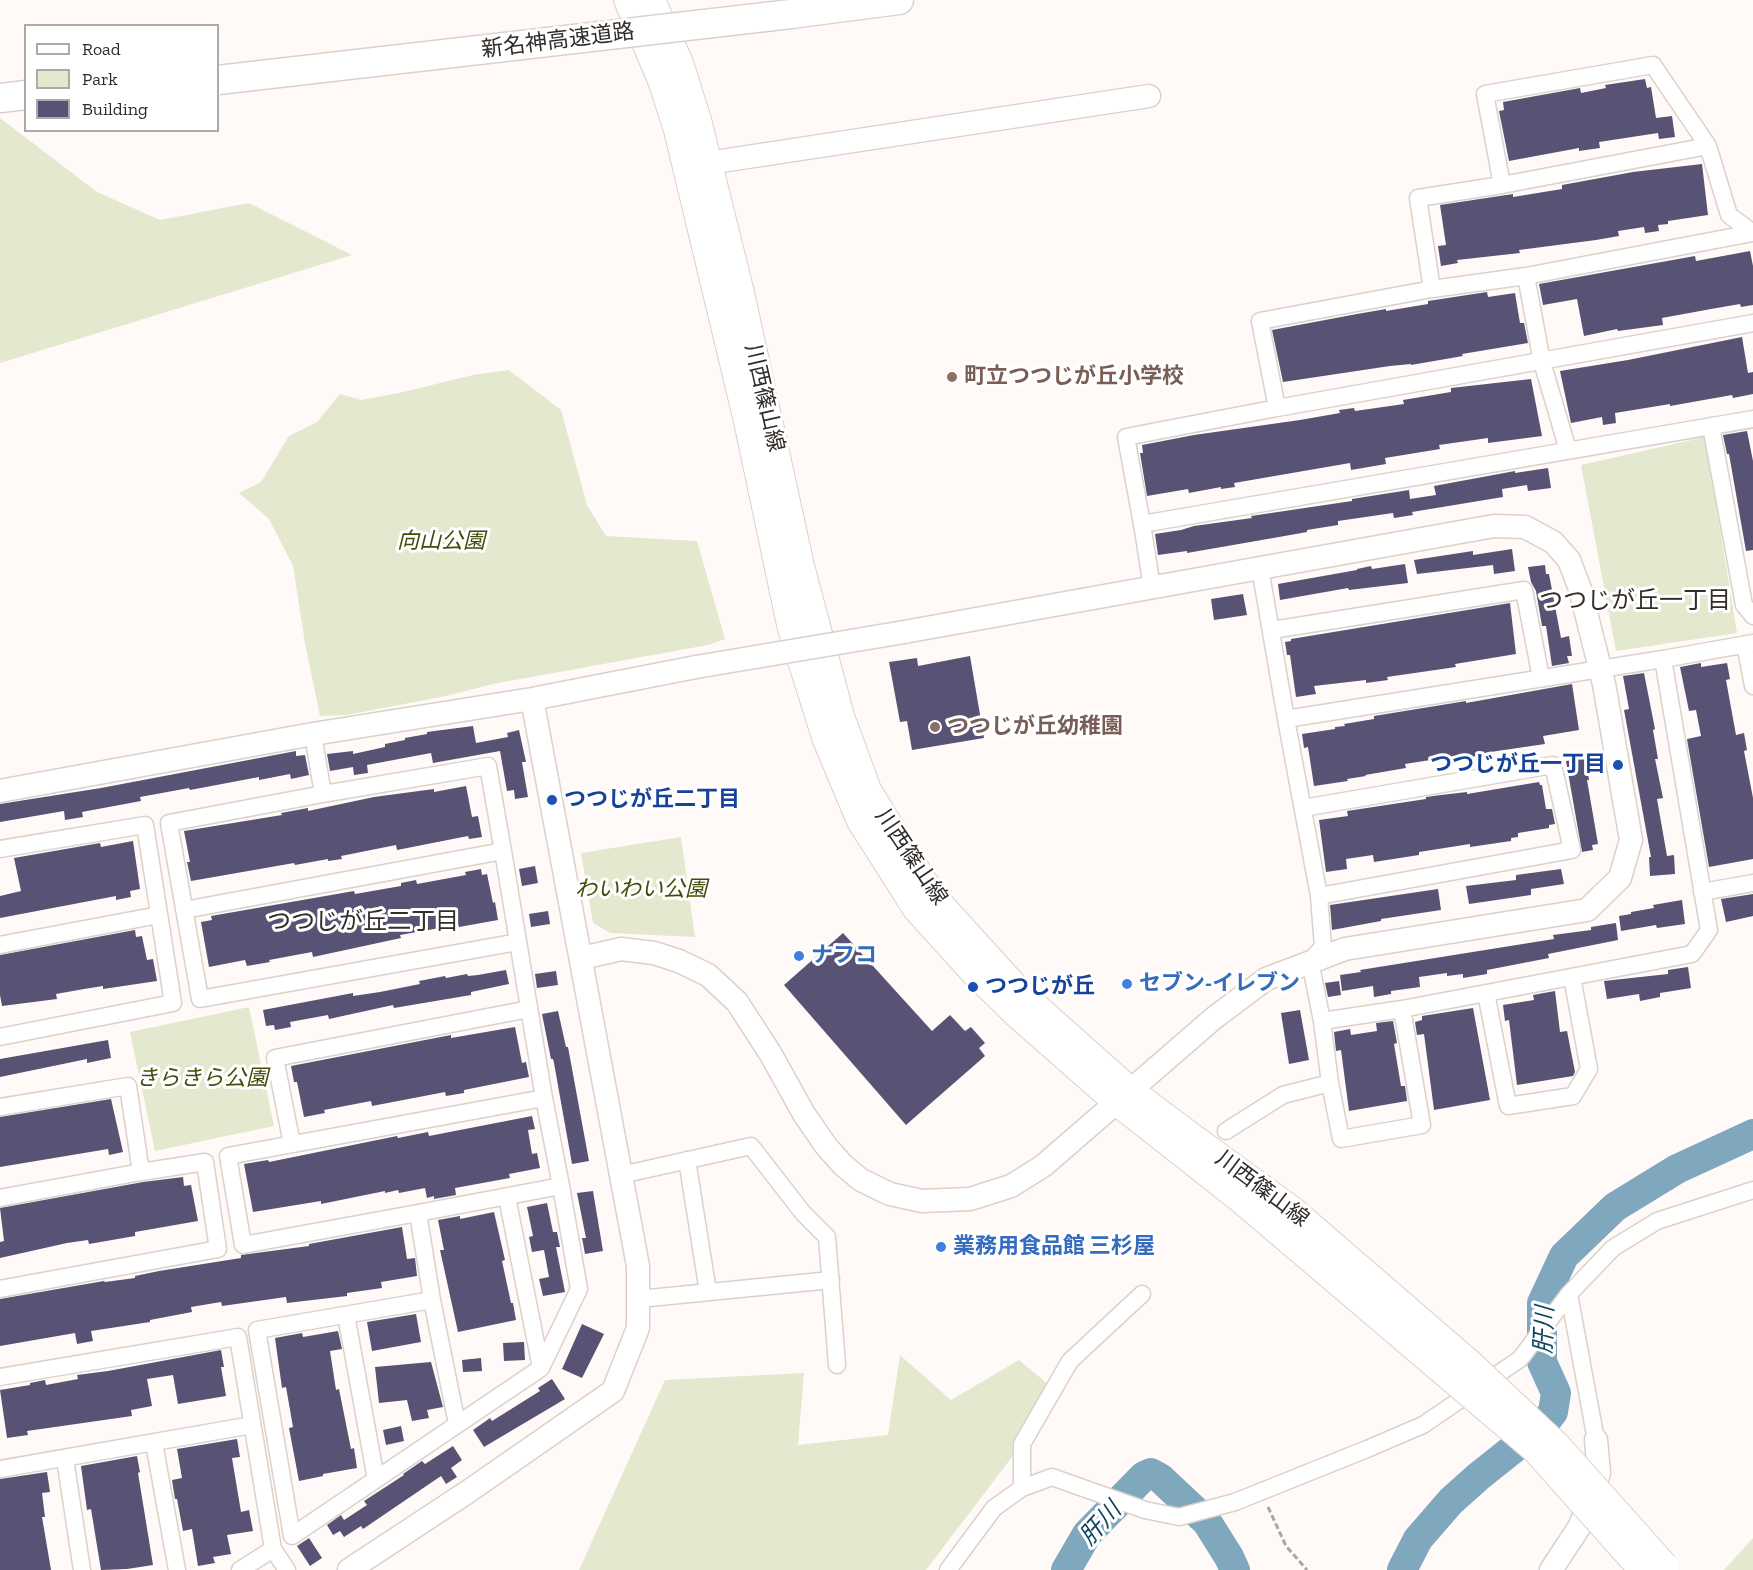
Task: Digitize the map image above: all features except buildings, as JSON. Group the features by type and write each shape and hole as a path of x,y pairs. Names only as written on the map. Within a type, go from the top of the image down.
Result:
{"highway":[{"name":"新名神高速道路","path":"219,80 899,0"},
{"path":"0,98 24,96"}],"main road":[{"name":"川西篠山線","path":"627,0 662,83 677,130 747,421 790,630 826,740 860,821 916,909 975,974 1016,1014 1178,1138 1293,1210 1470,1363 1558,1446 1659,1569"},
{"name":"川西篠山線","path":"652,0 680,63 699,120 741,293 801,566 841,716 868,790 933,896 1022,994 1123,1096"}],"street":[{"path":"1502,185 1485,94 1653,64 1708,146 1729,215 1753,233"},
{"path":"708,163 1149,96"},
{"path":"1432,289 1418,198 1502,185 1708,146"},
{"path":"1277,408 1260,321 1432,289 1526,276 1753,233"},
{"path":"1526,276 1542,362 1568,450"},
{"path":"1152,587 1125,437 1753,323"},
{"path":"1142,524 1753,419"},
{"path":"1711,426 1744,605 1753,616"},
{"path":"0,791 313,734 532,699 696,667 1494,526 1525,527 1553,542 1569,560 1580,589 1600,669 1631,840 1620,878 1587,910 1345,949 1266,979 1214,1018 1042,1166 1011,1186 970,1199 922,1201 890,1194 861,1180 826,1146 737,1002 708,975 679,961 654,953 621,949 582,958"},
{"path":"1260,568 1319,896 1323,947 1310,961"},
{"path":"1272,630 1524,590 1541,678"},
{"path":"1286,719 1749,644 1753,686"},
{"path":"1322,1022 1692,954 1709,930 1663,659"},
{"path":"349,1570 469,1491 613,1391 638,1328 638,1266 532,699"},
{"path":"313,734 323,794"},
{"path":"1303,808 1553,765 1572,850 1319,896"},
{"path":"432,1300 257,1330 292,1536 540,1368 579,1289 488,766 169,823 200,999 518,942"},
{"path":"0,849 145,825 173,1003 0,1037"},
{"path":"184,910 503,851"},
{"path":"1702,892 1753,883"},
{"path":"0,945 159,915"},
{"path":"1310,961 1341,1139 1422,1125 1402,1009"},
{"path":"1486,993 1508,1106 1573,1096 1589,1069 1572,977"},
{"path":"292,1144 275,1058 529,1008"},
{"path":"1226,1131 1283,1095 1330,1083"},
{"path":"0,1107 128,1086 141,1172"},
{"path":"544,1098 228,1156 243,1245 561,1186"},
{"path":"621,1175 751,1146 803,1213 827,1237 837,1365"},
{"path":"687,1160 708,1292"},
{"path":"0,1198 205,1162 218,1249 0,1288"},
{"path":"948,1570 994,1508 1022,1488 1052,1478 1145,1510 1179,1516 1235,1502 1423,1425 1520,1359 1569,1294 1613,1248 1657,1221 1753,1190"},
{"path":"507,1197 540,1368"},
{"path":"418,1214 432,1300 457,1424"},
{"path":"639,1299 831,1280"},
{"path":"1022,1488 1022,1444 1070,1361 1142,1294"},
{"path":"1551,1570 1580,1526 1599,1473 1596,1440 1569,1294"},
{"path":"346,1315 375,1479"},
{"path":"0,1377 238,1338 273,1549 287,1570"},
{"path":"0,1469 252,1425"},
{"path":"154,1443 177,1570"},
{"path":"64,1458 82,1570"},
{"path":"240,1570 273,1549"}],"path":[{"path":"1262,1491 1286,1546 1307,1570"}],"green space":[{"path":"0,118 97,192 160,220 249,203 352,255 0,363"},
{"name":"向山公園","path":"509,370 561,410 587,505 606,536 697,541 725,639 708,645 493,684 446,696 347,715 320,716 305,643 293,566 269,519 239,493 261,482 289,436 317,422 340,394 361,400 473,375"},
{"path":"1705,437 1737,633 1616,651 1581,465"},
{"name":"わいわい公園","path":"681,837 695,937 610,933 593,923 581,853"},
{"name":"きらきら公園","path":"249,1007 274,1126 155,1151 130,1032"},
{"path":"900,1355 951,1400 1019,1360 1060,1394 926,1570 579,1570 665,1380 804,1373 798,1445 888,1435"},
{"path":"1753,1538 1753,1570 1724,1570"}],"waterway":[{"name":"肝川","path":"1402,1570 1418,1539 1451,1501 1542,1426 1553,1412 1556,1393 1542,1362 1542,1303 1564,1256 1615,1207 1677,1169 1753,1134"},
{"name":"肝川","path":"1066,1570 1087,1534 1144,1476 1151,1473 1160,1478 1207,1522 1235,1570"}],"place":[{"name":"町立つつじが丘小学校","path":"952,377"},
{"name":"つつじが丘幼稚園","path":"935,727"},
{"name":"つつじが丘一丁目","path":"1618,765"},
{"name":"つつじが丘二丁目","path":"552,800"},
{"name":"ナフコ","path":"799,956"},
{"name":"セブン-イレブン","path":"1127,984"},
{"name":"つつじが丘","path":"973,987"},
{"name":"業務用食品館 三杉屋","path":"941,1247"}],"district":[{"name":"つつじが丘一丁目","path":"1635,601"},
{"name":"つつじが丘二丁目","path":"363,922"}]}
